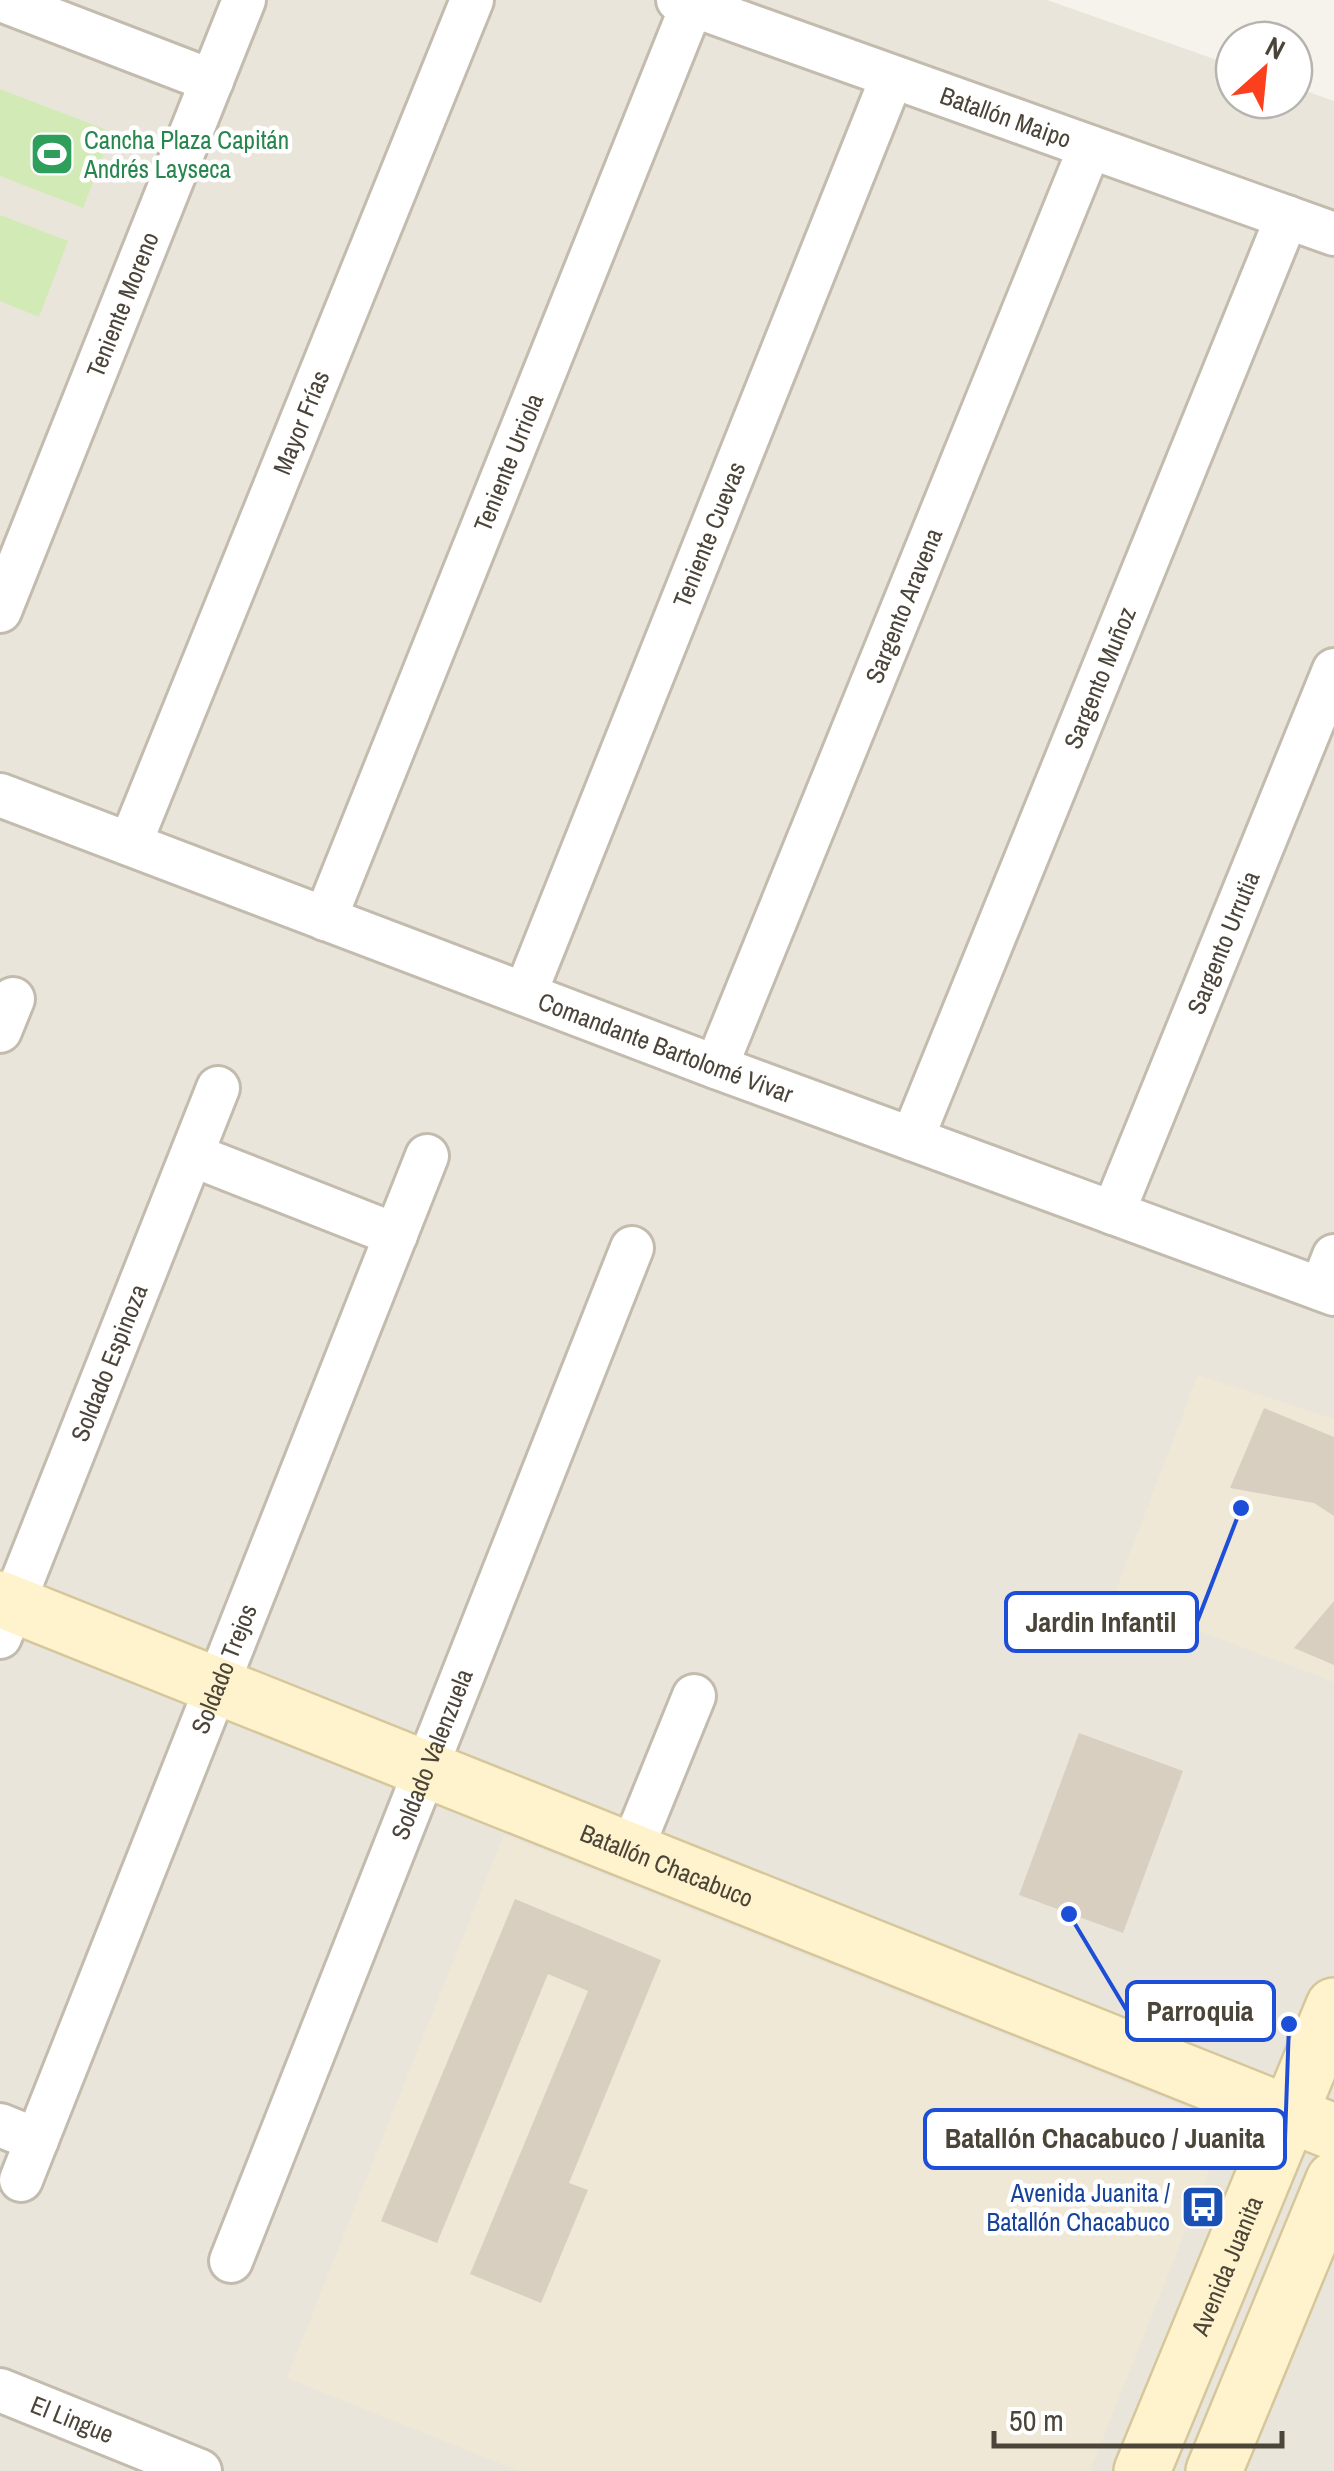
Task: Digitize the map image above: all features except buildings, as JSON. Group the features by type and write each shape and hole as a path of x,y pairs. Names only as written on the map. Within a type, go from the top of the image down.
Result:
{"street":[{"path":"1,0 212,81"},
{"name":"Teniente Moreno","path":"0,611 9,563 244,0"},
{"name":"Mayor Frías","path":"130,844 472,0"},
{"name":"Batallón Maipo","path":"685,2 1334,234"},
{"name":"Teniente Urriola","path":"325,919 685,2"},
{"name":"Teniente Cuevas","path":"524,994 892,76"},
{"name":"Sargento Aravena","path":"716,1067 1090,147"},
{"name":"Sargento Muñoz","path":"912,1140 1287,217"},
{"name":"Sargento Urrutia","path":"1113,1214 1334,670"},
{"name":"Comandante Bartolomé Vivar","path":"0,795 1113,1214 1330,1280"},
{"name":"Soldado Espinoza","path":"4,1614 218,1088"},
{"path":"192,1156 396,1235"},
{"name":"Soldado Trejos","path":"21,2180 18,2132 217,1686 427,1156"},
{"name":"Soldado Valenzuela","path":"231,2260 632,1248"},
{"name":"Batallón Chacabuco","path":"4,1614 217,1686 1312,2123"},
{"path":"631,1851 694,1696"},
{"name":"Avenida Juanita","path":"1142,2471 1312,2123 1334,2006"},
{"path":"1214,2471 1334,2180"},
{"name":"El Lingue","path":"0,2390 200,2471"}],"shaded area":[{"path":"0,0 1047,0 1214,59 1214,120 1314,120 1314,94 1334,101 1334,2471 0,2471"},
{"path":"1198,1375 1334,1419 1334,1682 1113,1598"},
{"path":"504,1835 1228,2124 1090,2471 519,2471 287,2378"}],"green space":[{"name":"Cancha Plaza Capitán Andrés Layseca","path":"0,89 112,132 83,208 0,176"},
{"name":"Cancha Plaza Capitán Andrés Layseca","path":"0,215 68,241 39,317 0,301"}],"place":[{"name":"Cancha Plaza Capitán Andrés Layseca","path":"52,154"},
{"name":"Jardin Infantil","path":"1241,1508"},
{"name":"Parroquia","path":"1069,1914"},
{"name":"Batallón Chacabuco / Juanita","path":"1289,2024"},
{"name":"Avenida Juanita / Batallón Chacabuco","path":"1203,2207"}]}
